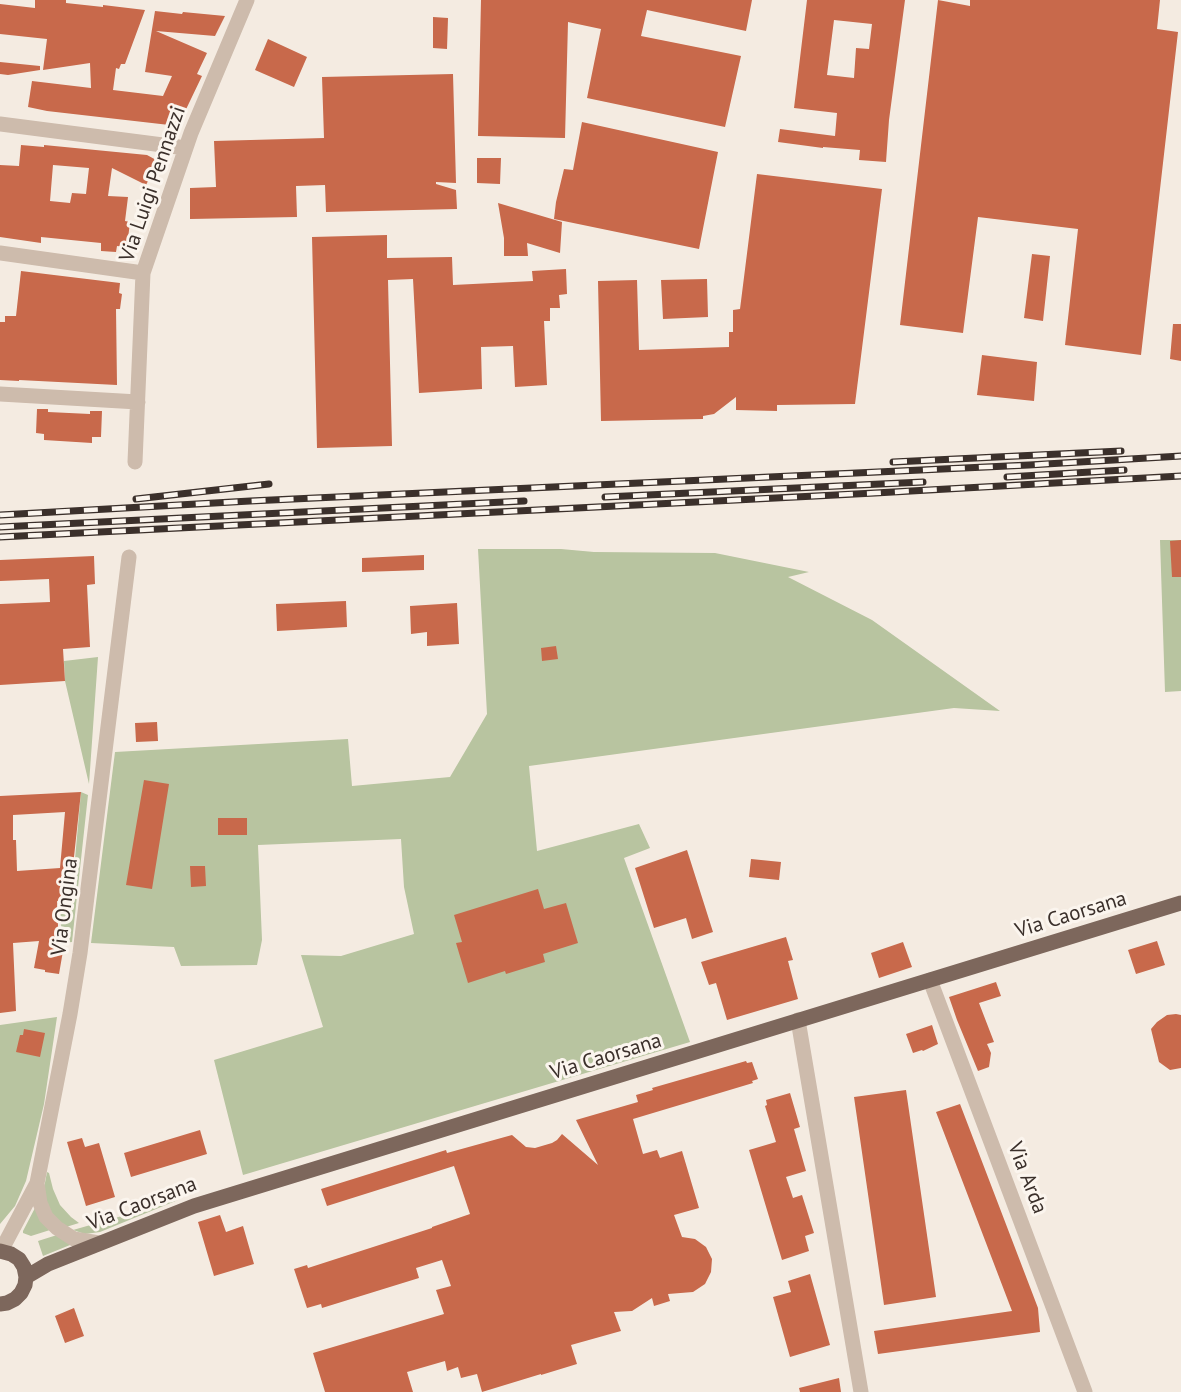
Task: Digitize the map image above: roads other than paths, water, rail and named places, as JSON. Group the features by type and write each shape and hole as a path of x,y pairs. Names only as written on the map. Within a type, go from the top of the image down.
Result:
{"main road":[{"name":"Via Caorsana","path":"26,1276 48,1264 194,1206 1181,903"},
{"path":"4,1252 30,1264 48,1264"},
{"path":"0,1304 15,1299 21,1293 26,1276 19,1259 4,1252"}],"street":[{"name":"Via Luigi Pennazzi","path":"135,462 143,273 186,148 244,0"},
{"path":"0,124 186,148"},
{"path":"0,253 143,273"},
{"path":"0,394 138,402"},
{"name":"Via Ongina","path":"4,1252 37,1183 70,1014 80,953 129,557"},
{"name":"Via Arda","path":"930,980 1085,1392"},
{"path":"798,1020 861,1392"},
{"path":"37,1183 40,1203 46,1218 74,1239 99,1243"}],"railway":[{"path":"893,462 1121,451"},
{"path":"0,515 1181,456"},
{"path":"1007,477 1124,470"},
{"path":"0,537 1181,476"},
{"path":"605,497 923,482"},
{"path":"136,499 269,484"},
{"path":"0,527 524,501"}]}
